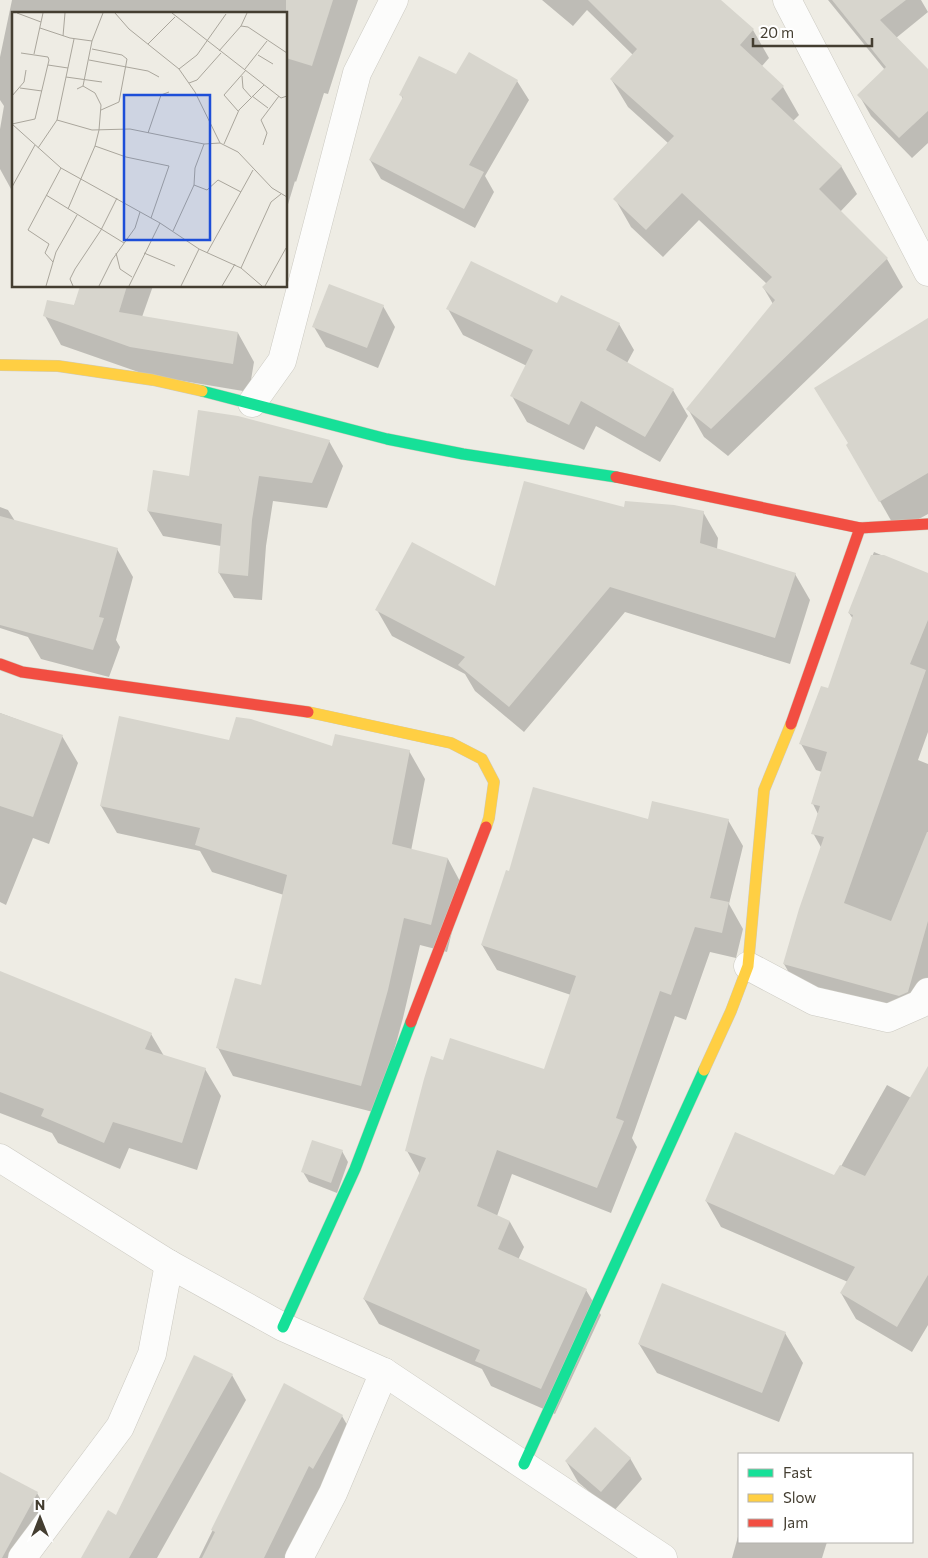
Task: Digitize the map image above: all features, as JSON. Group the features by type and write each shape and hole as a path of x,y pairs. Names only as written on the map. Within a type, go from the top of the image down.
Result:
{"street":[{"path":"252,403 282,361 357,73 394,0"},
{"path":"787,0 928,272"},
{"path":"0,365 58,366 153,380 252,403 387,439 463,454 603,474 860,528 928,524"},
{"path":"524,1464 731,1011 748,966 764,790 792,721 860,528"},
{"path":"0,664 22,672 304,711 451,743 482,759 494,782 489,818 355,1169 283,1327"},
{"path":"748,966 814,1000 888,1018 920,1004 928,992"},
{"path":"0,1158 169,1264 283,1327 384,1372 663,1558"},
{"path":"22,1558 120,1427 152,1354 169,1264"},
{"path":"299,1558 333,1493 384,1372"}],"building":[{"path":"286,0 333,0 312,66 288,59 288,12 286,12"},
{"path":"588,0 721,0 754,29 740,45 784,86 771,99 842,166 819,189 888,258 711,429 686,409 775,300 762,287 772,277 682,193 646,230 613,199 674,136 610,79 637,49"},
{"path":"832,0 906,0 880,20 928,69 928,111 899,138 857,95 886,67"},
{"path":"469,52 518,80 469,165 484,172 464,209 369,160 403,97 399,95 419,56 456,74"},
{"path":"471,261 557,303 561,295 620,323 606,350 674,389 645,437 581,401 569,425 510,396 533,350 446,309"},
{"path":"329,284 384,305 367,348 312,327"},
{"path":"79,288 126,288 119,312 238,332 233,364 130,347 43,316 47,300 74,305"},
{"path":"928,318 928,473 879,502 846,445 848,443 814,388"},
{"path":"198,410 238,416 330,440 312,483 259,476 252,520 248,576 218,573 222,524 147,511 153,470 189,476"},
{"path":"524,481 624,507 625,501 674,505 704,511 700,543 796,573 775,638 610,587 509,707 458,665 465,657 375,610 412,542 495,586"},
{"path":"0,516 118,548 99,617 104,618 93,650 0,625"},
{"path":"871,555 884,555 928,573 928,620 910,664 926,670 844,903 891,921 928,832 928,921 908,992 899,996 783,964 799,909 824,837 811,834 820,806 811,804 827,752 799,744 821,686 828,688 853,615 848,613"},
{"path":"0,713 63,735 33,817 0,806"},
{"path":"119,716 229,740 236,717 251,719 332,746 335,734 410,750 392,844 448,858 431,925 404,918 388,990 361,1086 216,1048 235,978 261,985 287,875 195,845 200,828 100,806"},
{"path":"533,787 648,819 652,801 729,819 710,898 729,902 722,933 695,927 671,995 660,991 616,1118 624,1121 597,1188 497,1150 477,1206 510,1221 498,1249 587,1289 541,1389 475,1361 480,1350 363,1299 426,1158 405,1151 431,1056 443,1060 450,1038 544,1069 576,976 481,945 506,870 509,871"},
{"path":"0,971 152,1033 145,1049 206,1068 182,1143 113,1122 104,1143 41,1116 44,1109 0,1092"},
{"path":"928,1066 928,1275 897,1327 840,1293 855,1267 705,1201 735,1132 834,1175 840,1165 865,1176"},
{"path":"312,1140 343,1150 331,1183 301,1172"},
{"path":"662,1283 786,1332 762,1393 638,1344"},
{"path":"194,1355 233,1374 129,1558 81,1558 108,1510 116,1515"},
{"path":"284,1383 343,1415 313,1469 309,1466 264,1558 202,1558 215,1532 211,1530"},
{"path":"595,1427 631,1458 601,1492 565,1461"},
{"path":"0,1472 38,1492 2,1558 0,1558"}],"traffic: fast":[{"path":"202,391 387,439 463,454 616,477"},
{"path":"283,1327 355,1169 411,1022"},
{"path":"524,1464 704,1070"}],"traffic: slow":[{"path":"0,365 58,366 153,380 202,391"},
{"path":"308,712 451,743 482,759 494,782 486,827"},
{"path":"704,1070 731,1011 748,966 764,790 791,724"}],"traffic: jam":[{"path":"616,477 860,528 928,524"},
{"path":"791,724 860,528"},
{"path":"0,664 22,672 308,712"},
{"path":"411,1022 486,827"}]}
